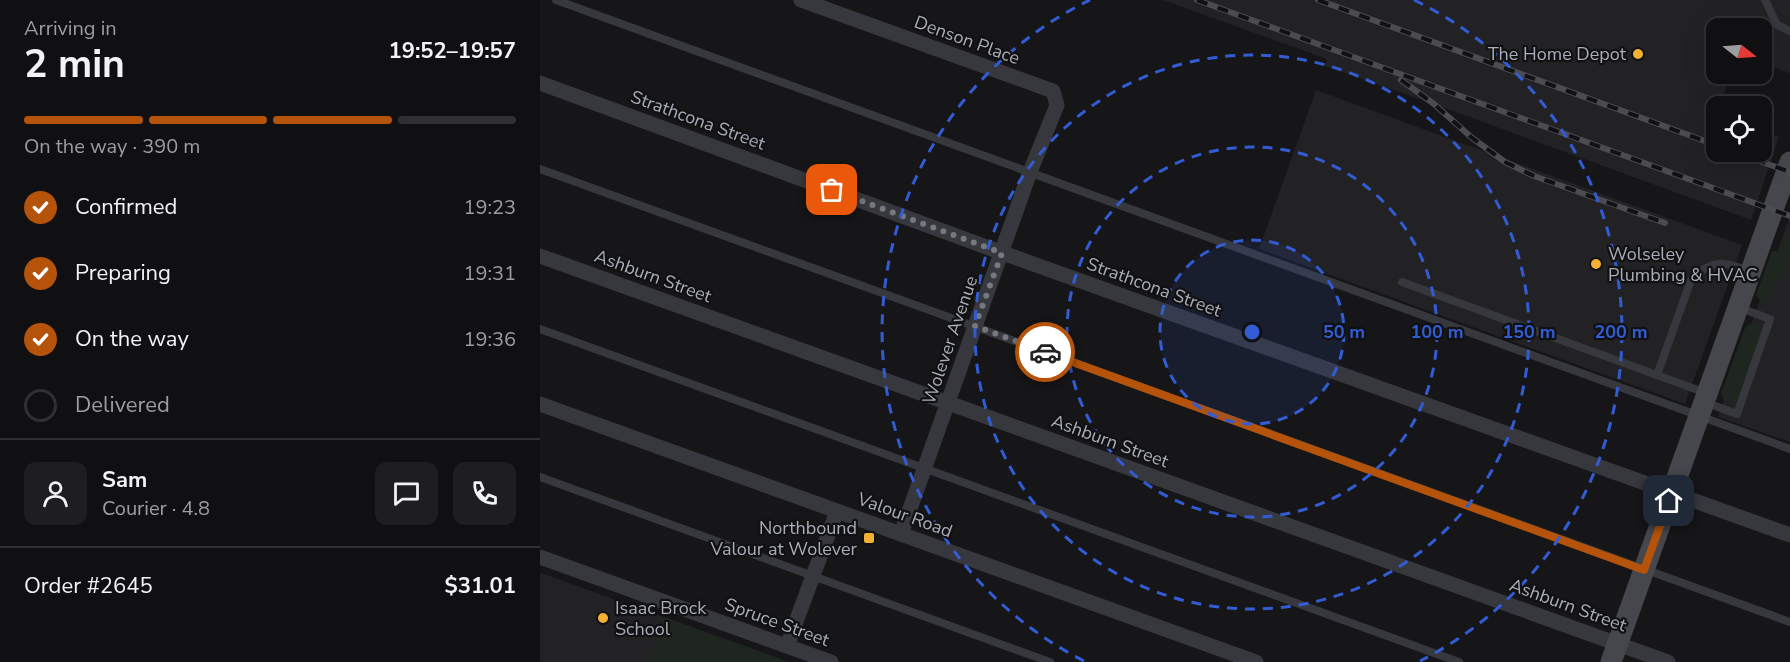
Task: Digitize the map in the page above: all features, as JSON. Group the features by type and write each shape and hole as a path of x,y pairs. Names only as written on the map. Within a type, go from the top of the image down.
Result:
{"street":[{"name":"Denson Place","path":"801,0 1053,92"},
{"name":"Strathcona Street","path":"540,83 1002,253 1790,535"},
{"name":"Wolever Avenue","path":"902,534 1030,172 1057,105 1053,92"},
{"path":"1615,653 1790,162"},
{"name":"Ashburn Street","path":"540,256 948,404 1615,653 1668,662"},
{"name":"Valour Road","path":"540,404 1256,662"},
{"path":"787,646 837,511"},
{"name":"Spruce Street","path":"540,557 831,662"}],"lane":[{"path":"556,0 1030,172 1737,414 1770,319 1738,308"},
{"path":"1765,0 1777,25 1790,31"},
{"path":"540,169 1790,622"},
{"path":"1657,375 1691,280 1702,269 1718,263 1736,266 1751,272"},
{"path":"1402,282 1657,375 1704,404 1790,449"},
{"path":"540,330 1459,662"},
{"path":"540,477 1050,662"}],"shaded area":[{"path":"1163,0 1790,0 1790,73 1772,67 1772,18 1706,18 1706,84 1728,84 1723,96 1706,96 1706,162 1771,162 1751,220 1325,66 1327,59"},
{"path":"1316,90 1742,245 1685,404 1259,249"},
{"path":"1772,135 1779,137 1772,158"},
{"path":"1790,216 1790,442 1718,417"},
{"path":"1790,238 1790,265 1780,276 1767,302 1761,302 1756,295 1772,251 1779,252 1784,239"},
{"path":"1750,324 1759,326 1763,330 1738,400 1732,403 1724,400 1721,393 1745,328"},
{"name":"Isaac Brock School","path":"540,573 544,574 789,662 540,662"},
{"path":"664,617 789,662 649,662"}],"railway":[{"path":"1197,0 1790,216"},
{"path":"1318,0 1706,141"},
{"path":"1401,80 1505,162 1534,176 1665,223"},
{"path":"1762,162 1790,172"}],"way so far":[{"path":"832,190 1002,253 975,326 1045,352"}],"place":[{"name":"The Home Depot","path":"1638,54"},
{"name":"Wolseley Plumbing & HVAC","path":"1596,264"},
{"name":"Northbound Valour at Wolever","path":"869,538"},
{"name":"Isaac Brock School","path":"603,618"}],"route":[{"path":"1045,352 1644,570 1669,501"}]}
